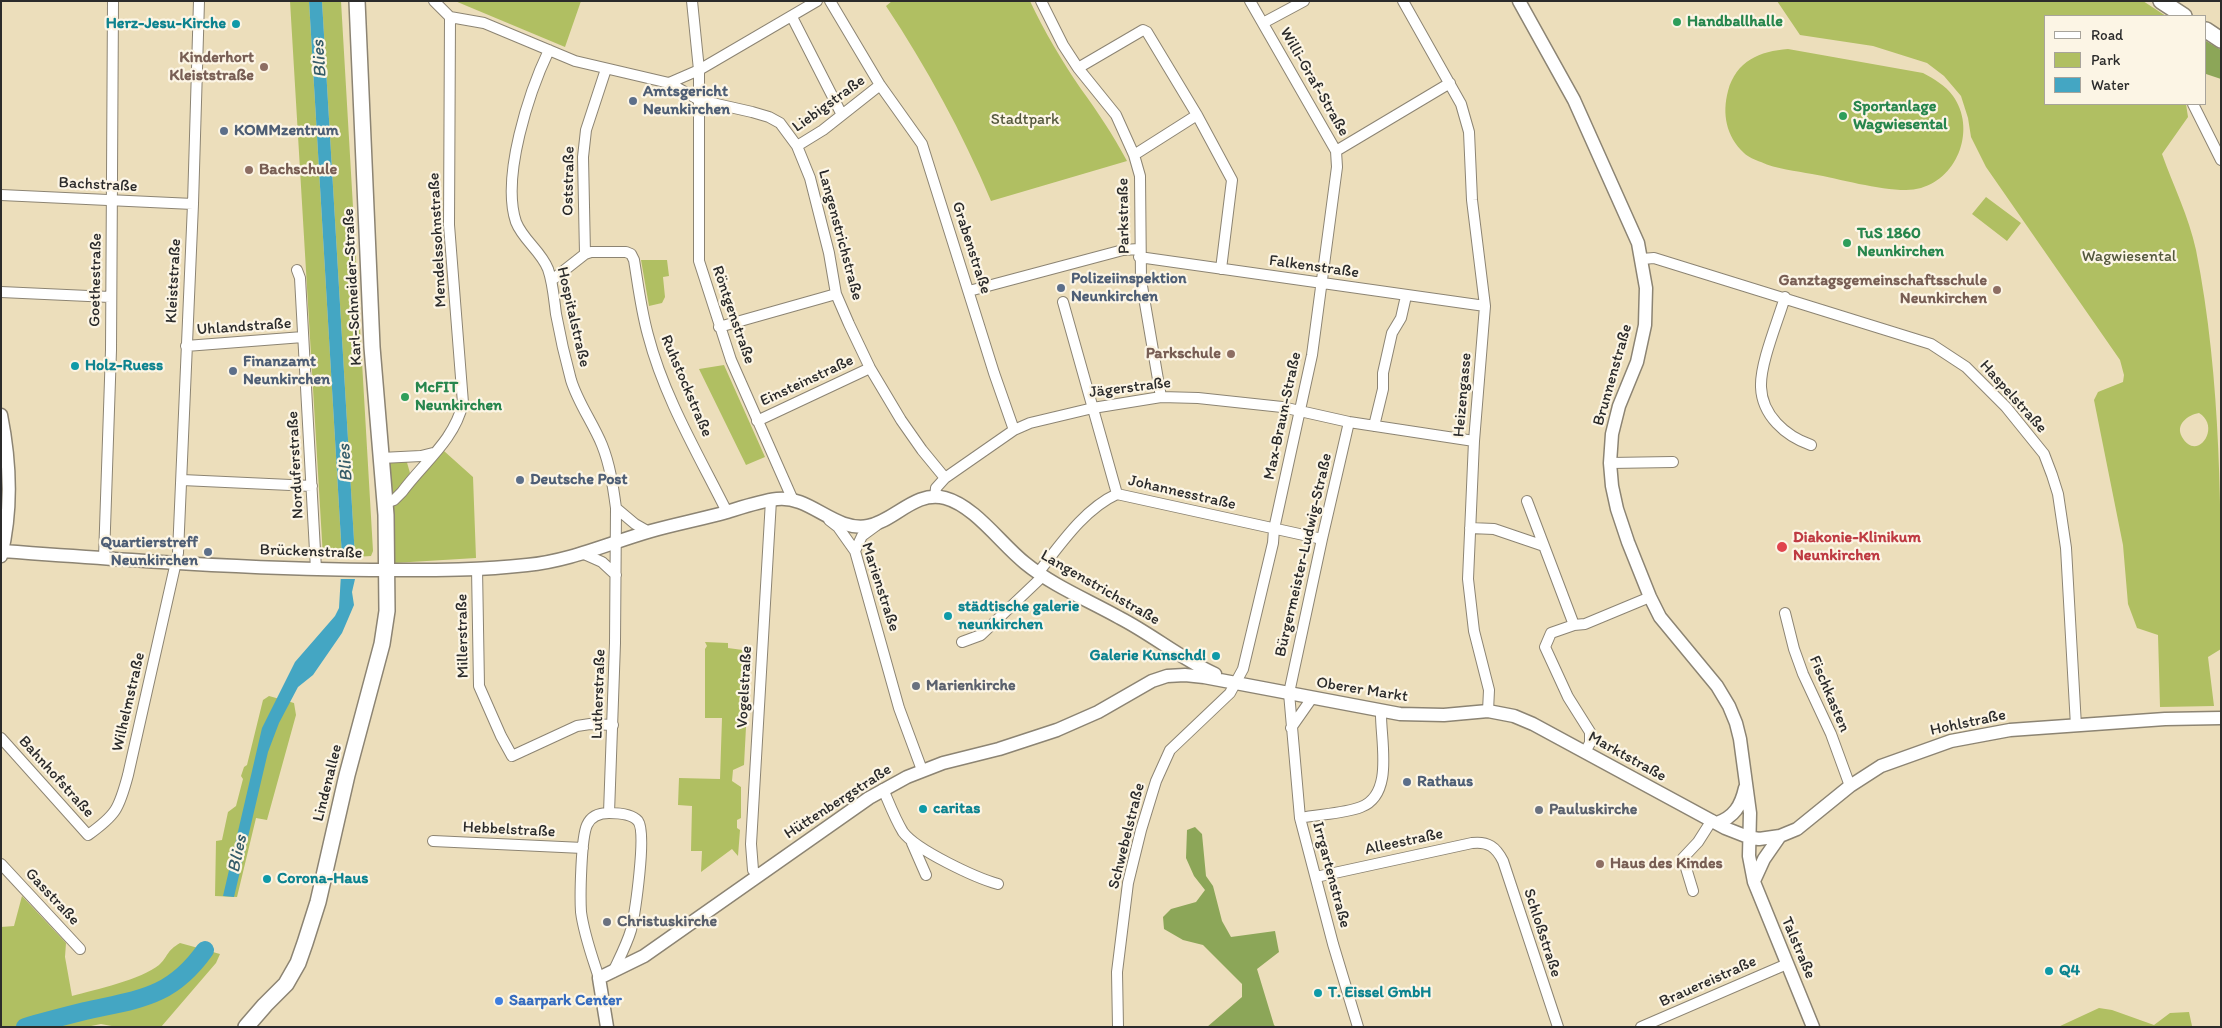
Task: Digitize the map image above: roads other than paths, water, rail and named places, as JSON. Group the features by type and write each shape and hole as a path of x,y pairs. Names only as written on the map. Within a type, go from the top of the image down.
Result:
{"main road":[{"name":"Karl-Schneider-Straße","path":"357,1 372,347 388,570"},
{"path":"2161,1 2182,15"},
{"path":"2207,31 2221,40"},
{"name":"Lindenallee","path":"246,1027 264,1005 276,996 286,984 298,963 318,902 347,775 382,644 388,570"},
{"name":"Lindenallee","path":"257,1027 267,1015 276,996"}],"street":[{"name":"Goethestraße","path":"104,558 113,201 114,1"},
{"name":"Kleiststraße","path":"177,562 193,204 199,1"},
{"path":"434,1 450,17"},
{"name":"Röntgenstraße","path":"692,1 699,70 699,261 719,328 757,421 792,498"},
{"path":"669,83 699,70 817,1"},
{"name":"Grabenstraße","path":"830,1 880,85 917,134 922,144 1014,430"},
{"name":"Parkstraße","path":"1041,1 1063,45 1078,68 1116,116 1134,155 1140,176 1139,253 1141,280 1160,397"},
{"name":"Willi-Graf-Straße","path":"1250,1 1336,151"},
{"path":"1262,23 1304,1"},
{"name":"Heizengasse","path":"1403,1 1461,104 1469,132 1472,200 1485,306 1474,441 1468,592 1474,631 1489,690 1488,711"},
{"name":"Brunnenstraße","path":"1519,1 1574,100 1638,243 1646,288 1645,325 1637,362 1619,406 1612,434 1610,463 1612,486 1617,509 1628,542 1650,597 1666,626 1717,686 1729,706 1740,739 1747,782 1750,813 1748,837"},
{"name":"Langenstrichstraße","path":"450,17 484,23 575,61 669,83 699,100 769,117 780,123 797,146 810,178 819,210 836,294 870,368 901,420 945,478"},
{"name":"Mendelssohnstraße","path":"384,503 394,500 402,492 450,435 460,415 463,402 450,225 450,17"},
{"path":"792,17 842,115"},
{"path":"1078,68 1145,30 1197,116 1232,180 1221,269"},
{"name":"Hospitalstraße","path":"549,50 533,86 523,118 515,162 512,197 516,222 522,234 547,267 552,280 563,350 572,382 608,461 616,508 616,543"},
{"name":"Oststraße","path":"585,254 583,157 586,130 606,69"},
{"path":"1336,151 1450,83"},
{"name":"Liebigstraße","path":"797,146 842,115 880,85"},
{"path":"2194,105 2221,160"},
{"path":"1134,155 1197,116"},
{"name":"Max-Braun-Straße","path":"1234,682 1244,669 1254,628 1312,355 1337,167 1336,151"},
{"name":"Bachstraße","path":"1,195 193,204"},
{"name":"Falkenstraße","path":"969,291 1123,250 1221,269 1485,306"},
{"name":"Ruhstockstraße","path":"585,254 591,252 626,252 631,254 634,260 648,334 658,367 674,405 727,512"},
{"path":"552,280 585,254"},
{"name":"Haspelstraße","path":"1642,258 1654,258 1918,339 1948,354 1966,367 2006,407 2044,454 2058,494 2066,548 2076,726"},
{"name":"Norduferstraße","path":"297,270 300,278 312,486 320,569"},
{"path":"1,292 110,297"},
{"path":"719,328 836,294"},
{"path":"1374,426 1383,389 1384,365 1392,333 1401,318 1406,296"},
{"path":"1785,297 1763,371 1761,388 1769,413 1778,425 1788,434 1811,444"},
{"path":"1063,302 1117,494"},
{"name":"Uhlandstraße","path":"186,346 303,338"},
{"name":"Einsteinstraße","path":"757,421 870,368"},
{"name":"Jägerstraße","path":"935,497 936,488 945,478 1014,430 1042,419 1160,397 1226,401 1301,411 1350,422 1474,441"},
{"path":"1,415 8,497 2,553"},
{"name":"Bürgermeister-Ludwig-Straße","path":"1289,694 1336,476 1350,422"},
{"path":"380,458 421,456 434,453"},
{"path":"1610,463 1673,462"},
{"path":"182,480 312,486"},
{"name":"Johannesstraße","path":"962,642 982,635 1041,574 1079,524 1106,499 1117,494 1322,539"},
{"path":"855,551 862,536 882,522 919,500 935,497"},
{"name":"Langenstrichstraße","path":"935,497 947,498 967,510 1025,563 1073,594 1120,618 1177,653 1234,682"},
{"path":"616,543 649,532 771,500 792,498"},
{"name":"Marienstraße","path":"792,498 804,502 838,527 855,551 899,708 922,770"},
{"name":"Vogelstraße","path":"758,875 753,870 750,844 771,500"},
{"path":"1527,501 1574,625"},
{"path":"616,508 635,524 649,532"},
{"path":"821,513 841,522 860,526 882,522"},
{"path":"1470,528 1494,529 1544,546"},
{"name":"Brückenstraße","path":"2,553 320,569 388,570 526,566 559,561 616,543"},
{"name":"Lutherstraße","path":"609,813 613,725 616,543"},
{"path":"584,554 602,562 616,575"},
{"name":"Wilhelmstraße","path":"88,835 111,818 124,793 177,562"},
{"name":"Millerstraße","path":"477,568 479,686 500,736 512,756 577,726 590,724 613,725"},
{"path":"1585,752 1590,743 1590,732 1568,697 1545,647 1551,633 1574,625 1585,624 1650,597"},
{"name":"Fischkasten","path":"1785,613 1802,674 1831,734 1850,786"},
{"path":"1167,676 1175,662 1177,653"},
{"name":"Hüttenbergstraße","path":"598,978 644,956 883,790 922,770 1057,730 1098,712 1152,681 1167,676 1185,675 1234,682"},
{"name":"Oberer Markt","path":"1234,682 1381,711 1422,715 1488,711"},
{"name":"Schwebelstraße","path":"1118,1027 1117,972 1128,883 1139,837 1156,781 1170,750 1223,700 1234,682"},
{"name":"Irrgartenstraße","path":"1289,694 1300,818 1333,944 1358,1027"},
{"path":"1291,728 1312,698"},
{"path":"1300,818 1360,808 1370,803 1376,796 1382,781 1384,763 1381,711"},
{"name":"Marktstraße","path":"1488,711 1514,716 1533,724 1715,822 1748,837"},
{"name":"Hohlstraße","path":"1748,837 1771,838 1797,829 1850,786 1881,766 1951,741 2010,730 2221,718"},
{"name":"Bahnhofstraße","path":"1,738 88,835"},
{"name":"Brunnenstraße","path":"1715,822 1732,816 1738,808 1747,782"},
{"path":"883,790 900,826 911,840 926,875"},
{"path":"607,1027 598,978 589,953 581,912 585,830 590,820 599,814 609,813 630,816 637,820 641,832 638,889 631,932 613,972"},
{"path":"1693,891 1683,858 1715,822"},
{"path":"1754,882 1764,858 1780,836"},
{"name":"Talstraße","path":"1748,837 1754,882 1813,1027"},
{"path":"911,840 935,856 998,884"},
{"name":"Hebbelstraße","path":"433,841 583,848"},
{"name":"Alleestraße","path":"1316,877 1472,843 1485,843 1496,849"},
{"name":"Schloßstraße","path":"1496,849 1502,861 1558,1027"},
{"name":"Gasstraße","path":"1,864 80,949"},
{"name":"Brauereistraße","path":"1641,1027 1787,964"}],"water":[{"path":"309,1 322,1 355,557 355,579 352,592 354,605 342,633 313,675 298,687 279,723 268,752 234,897 223,896 262,728 295,662 335,616 339,608 342,557"}],"waterway":[{"name":"Blies","path":"25,1027 152,994 180,978 205,950"}],"place":[{"name":"Handballhalle","path":"1677,22"},
{"name":"Herz-Jesu-Kirche","path":"236,24"},
{"name":"Kinderhort Kleiststraße","path":"264,67"},
{"name":"Amtsgericht Neunkirchen","path":"633,101"},
{"name":"Sportanlage Wagwiesental","path":"1843,116"},
{"name":"KOMMzentrum","path":"224,131"},
{"name":"Bachschule","path":"249,170"},
{"name":"TuS 1860 Neunkirchen","path":"1847,243"},
{"name":"Polizeiinspektion Neunkirchen","path":"1061,288"},
{"name":"Ganztagsgemeinschaftsschule Neunkirchen","path":"1997,290"},
{"name":"Parkschule","path":"1231,354"},
{"name":"Holz-Ruess","path":"75,366"},
{"name":"Finanzamt Neunkirchen","path":"233,371"},
{"name":"McFIT Neunkirchen","path":"405,397"},
{"name":"Deutsche Post","path":"520,480"},
{"name":"Diakonie-Klinikum Neunkirchen","path":"1782,547"},
{"name":"Quartierstreff Neunkirchen","path":"208,552"},
{"name":"städtische galerie neunkirchen","path":"948,616"},
{"name":"Galerie Kunschd!","path":"1216,656"},
{"name":"Marienkirche","path":"916,686"},
{"name":"Rathaus","path":"1407,782"},
{"name":"caritas","path":"923,809"},
{"name":"Pauluskirche","path":"1539,810"},
{"name":"Haus des Kindes","path":"1600,864"},
{"name":"Corona-Haus","path":"267,879"},
{"name":"Christuskirche","path":"607,922"},
{"name":"Q4","path":"2049,971"},
{"name":"T. Eissel GmbH","path":"1318,993"},
{"name":"Saarpark Center","path":"499,1001"}],"park label":[{"name":"Stadtpark","path":"1025,120"},
{"name":"Wagwiesental","path":"2129,257"}]}
